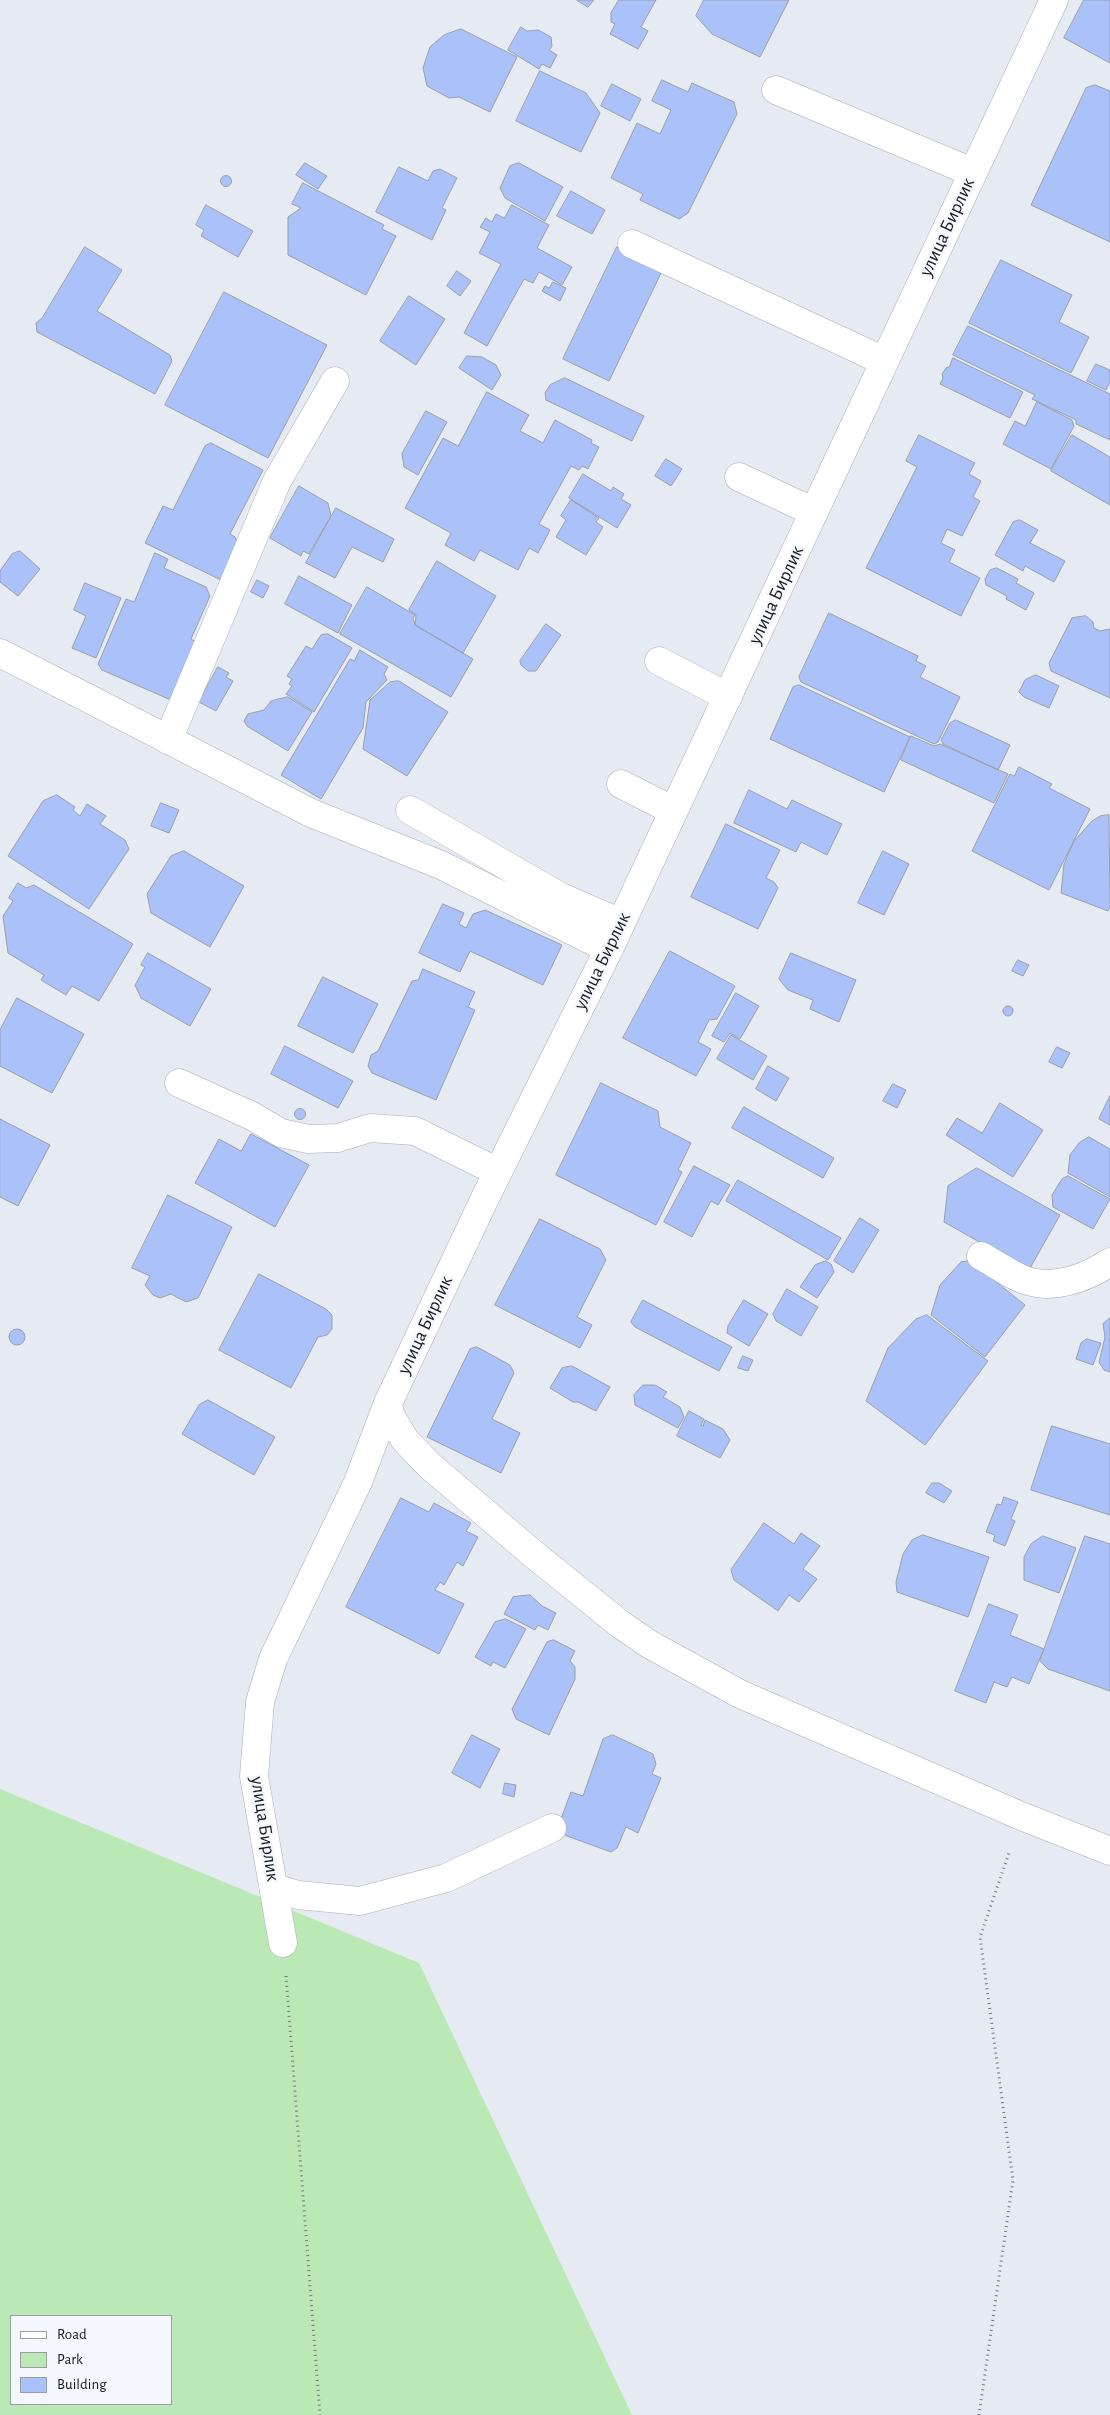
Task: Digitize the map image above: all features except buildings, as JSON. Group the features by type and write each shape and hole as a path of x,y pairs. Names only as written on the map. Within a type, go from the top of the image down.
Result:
{"street":[{"name":"улица Бирлик","path":"283,1943 254,1776 260,1702 273,1659 358,1482 388,1403 498,1172 609,949 1054,0"},
{"path":"776,90 972,172"},
{"path":"632,244 884,361"},
{"path":"168,740 277,481 334,381"},
{"path":"738,478 814,512"},
{"path":"0,653 311,813 441,864 609,949"},
{"path":"659,661 728,697"},
{"path":"621,784 674,812"},
{"path":"410,810 559,896 621,923"},
{"path":"179,1083 252,1116 281,1133 308,1139 338,1138 370,1128 415,1131 498,1172"},
{"path":"981,1256 1023,1279 1045,1283 1067,1283 1110,1262"},
{"path":"388,1403 390,1415 405,1440 428,1465 620,1624 649,1644 740,1694 1021,1816 1110,1851"},
{"path":"274,1888 298,1895 360,1902 446,1878 552,1828"}],"path":[{"path":"979,2415 1013,2180 980,1937 1021,1816"},
{"path":"283,1943 320,2415"}],"green space":[{"path":"0,1789 419,1963 632,2415 0,2415"}]}
